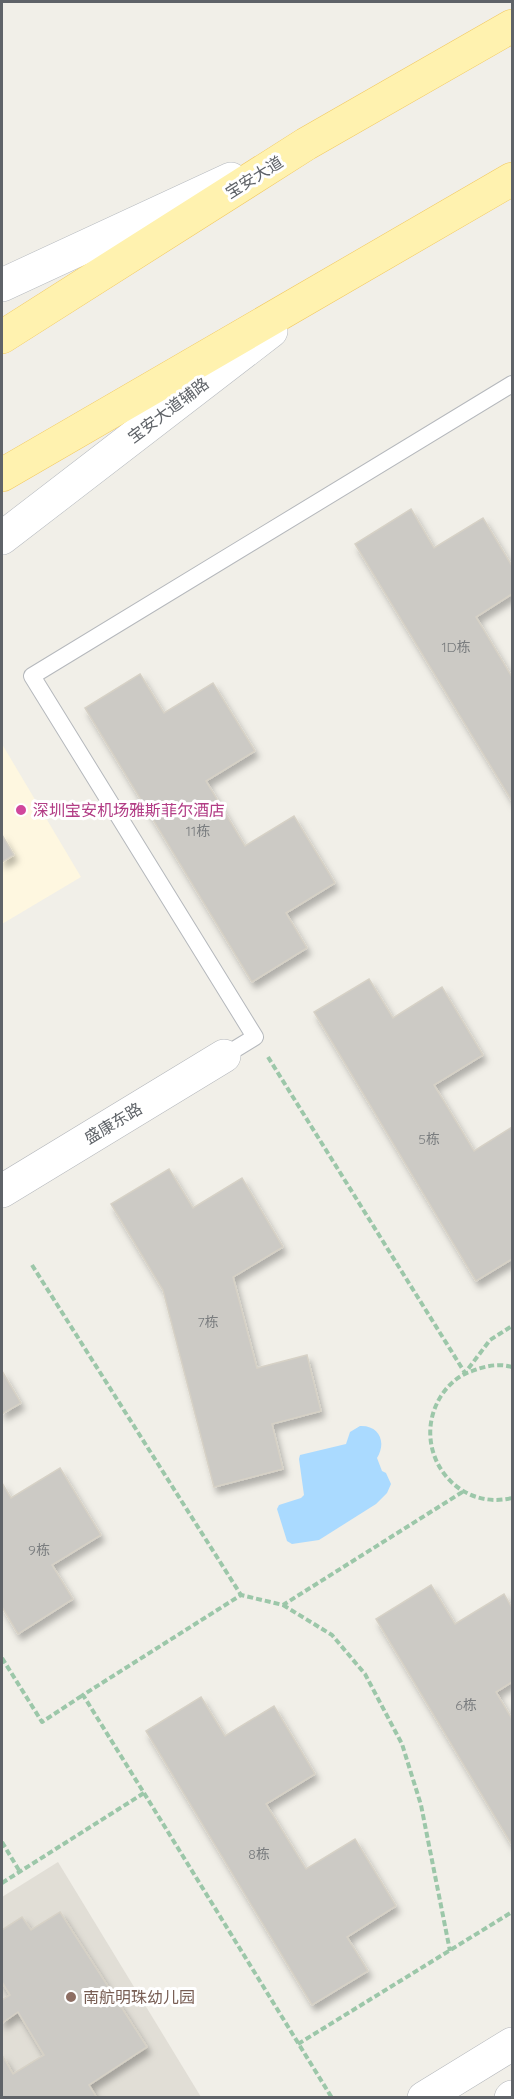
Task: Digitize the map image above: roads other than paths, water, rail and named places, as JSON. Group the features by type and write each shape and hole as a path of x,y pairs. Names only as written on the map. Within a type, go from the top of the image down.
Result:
{"main road":[{"path":"466,54 513,13"},
{"name":"宝安大道","path":"2,337 306,144 513,26"},
{"path":"2,285 306,144"},
{"path":"2,475 513,179"},
{"name":"宝安大道辅路","path":"2,538 335,282"},
{"name":"盛康东路","path":"2,1191 224,1056"},
{"path":"424,2097 513,2044"}],"lane":[{"path":"224,1056 255,1037 32,676 513,384"}],"water":[{"path":"360,1426 372,1428 379,1436 381,1446 377,1458 391,1484 387,1493 376,1504 319,1540 292,1544 287,1541 277,1509 279,1505 304,1495 300,1455 346,1444 350,1432"}],"place":[{"name":"深圳宝安机场雅斯菲尔酒店","path":"21,810"},
{"name":"南航明珠幼儿园","path":"71,1997"}]}
